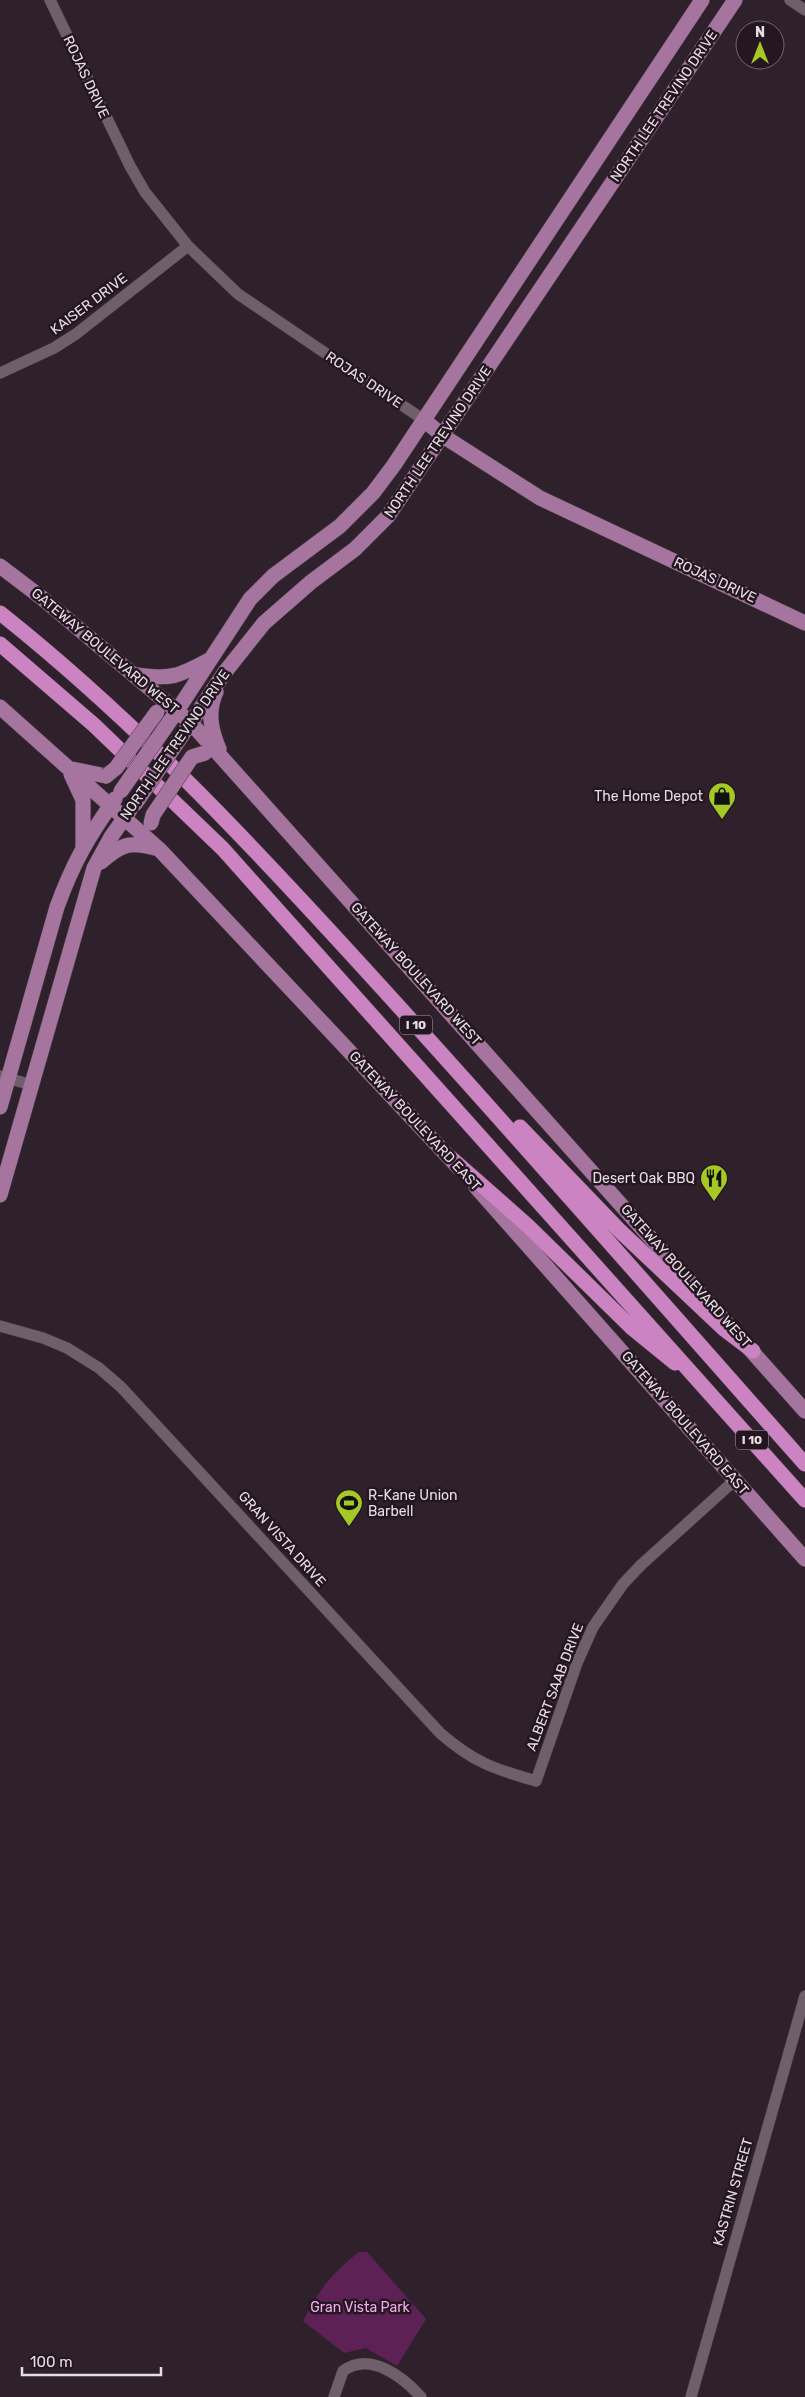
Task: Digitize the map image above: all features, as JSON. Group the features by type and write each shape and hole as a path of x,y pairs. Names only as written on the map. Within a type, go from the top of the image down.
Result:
{"highway":[{"name":"I 10","path":"0,613 71,672 235,828 431,1041 805,1464"},
{"name":"I 10","path":"0,644 94,725 223,849 805,1500"},
{"path":"431,1041 492,1097 619,1230 724,1330 753,1352"},
{"path":"451,1158 528,1226 632,1328 698,1380"}],"main road":[{"name":"NORTH LEE TREVINO DRIVE","path":"0,1107 4,1077 57,906 68,875 83,846 175,715 250,599 273,576 340,526 358,508 394,465 702,0"},
{"name":"NORTH LEE TREVINO DRIVE","path":"0,1195 94,868 111,837 249,640 278,609 355,549 388,516 735,0"},
{"name":"ROJAS DRIVE","path":"424,420 443,436 540,498 805,623"},
{"name":"GATEWAY BOULEVARD WEST","path":"0,566 151,688 187,728 221,755 805,1411"},
{"path":"135,675 158,678 174,677 210,659"},
{"path":"160,850 151,823 153,815 192,757 205,753 221,755 212,730 211,708 225,672"},
{"path":"68,768 106,776 116,768 157,712 157,702 151,688"},
{"name":"GATEWAY BOULEVARD EAST","path":"0,707 160,850 451,1158 805,1558"},
{"path":"68,768 84,800 83,846"},
{"path":"94,868 116,849 124,845 143,845 160,850"}],"street":[{"name":"ROJAS DRIVE","path":"50,0 130,166 151,199 188,246 218,277 252,304 424,420"},
{"path":"790,0 805,10"},
{"name":"KAISER DRIVE","path":"0,373 54,348 76,334 188,246"},
{"path":"4,1077 32,1085"},
{"name":"GRAN VISTA DRIVE","path":"0,1326 43,1338 67,1348 108,1375 186,1456 440,1733 455,1746 490,1768 536,1781"},
{"name":"ALBERT SAAB DRIVE","path":"536,1781 579,1659 593,1627 623,1584 640,1565 735,1480"},
{"name":"KASTRIN STREET","path":"691,2397 805,1996"},
{"path":"334,2397 343,2371 350,2366 368,2363 401,2377 421,2397"}],"green space":[{"name":"Gran Vista Park","path":"359,2252 367,2252 426,2319 397,2366 366,2348 344,2353 303,2321 326,2283"}],"place":[{"name":"The Home Depot","path":"722,820"},
{"name":"Desert Oak BBQ","path":"714,1202"},
{"name":"R-Kane Union Barbell","path":"349,1527"}]}
